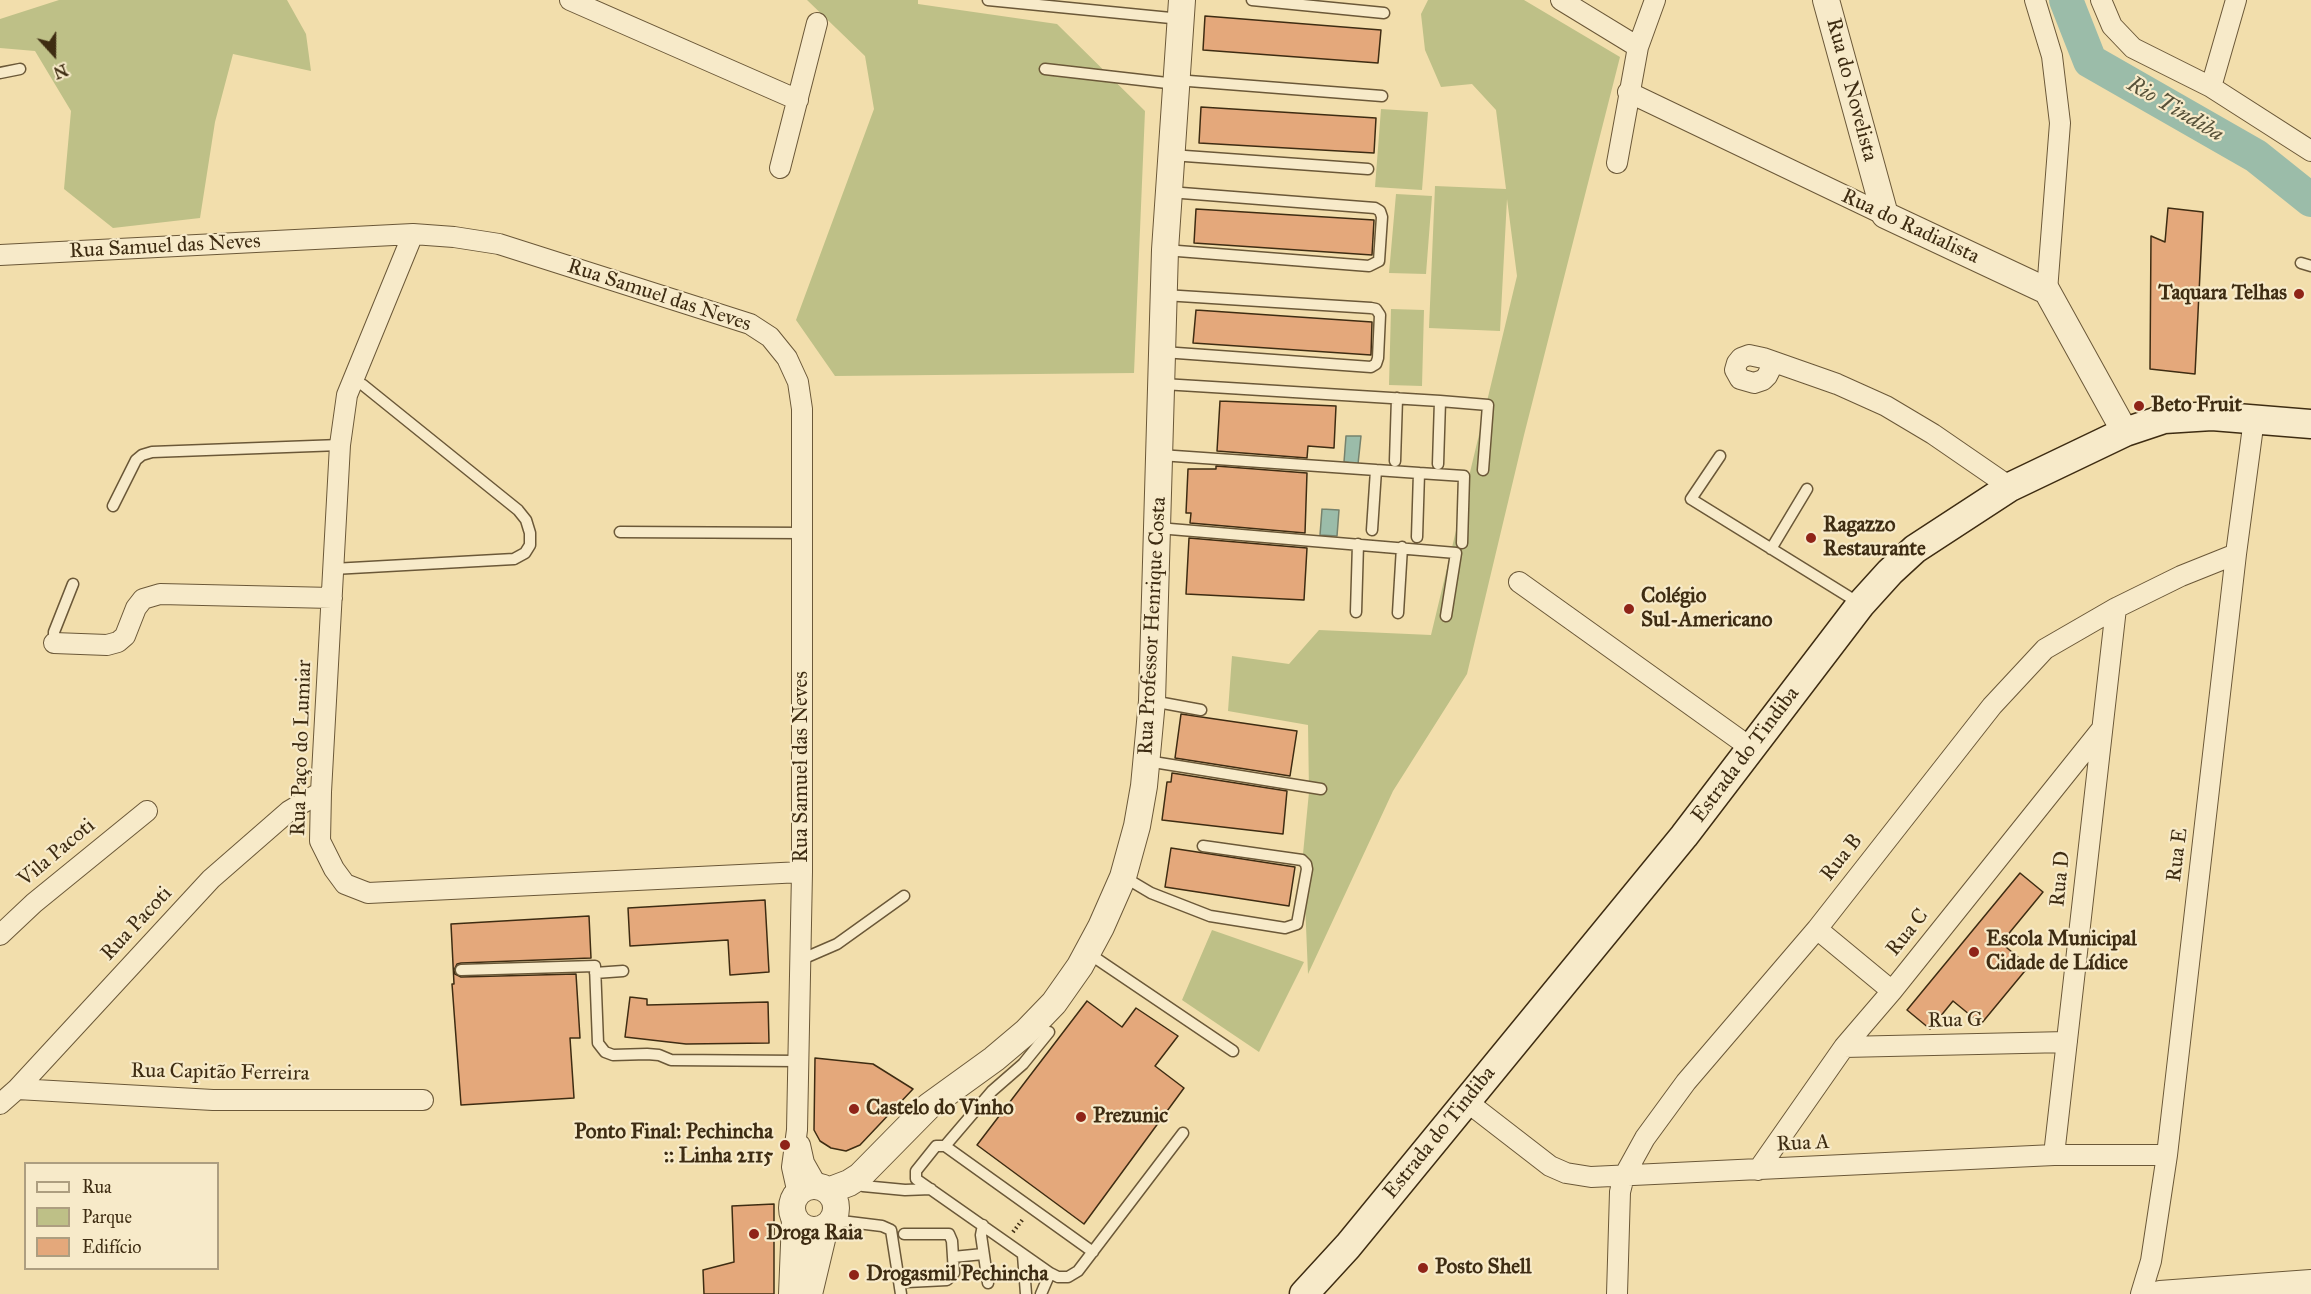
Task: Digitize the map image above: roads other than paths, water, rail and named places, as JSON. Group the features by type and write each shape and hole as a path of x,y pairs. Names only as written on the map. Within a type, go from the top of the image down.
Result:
{"main road":[{"name":"Estrada do Tindiba","path":"1304,1294 1348,1246 1684,836 1861,604 1915,549 2010,487 2125,432 2164,419 2212,416 2311,424"}],"street":[{"path":"570,0 798,100"},
{"path":"1561,0 1638,46"},
{"path":"1617,163 1638,46 1655,0"},
{"name":"Rua do Novelista","path":"1826,0 1885,215"},
{"path":"2035,0 2052,56 2061,123 2047,291 2125,432"},
{"path":"2101,0 2112,26 2133,48 2211,87 2311,151"},
{"path":"2211,87 2236,0"},
{"name":"Rua Professor Henrique Costa","path":"814,1190 849,1183 882,1154 929,1106 994,1059 1026,1032 1054,1003 1088,952 1124,877 1137,826 1147,761 1152,705 1163,384 1165,250 1181,9"},
{"path":"780,168 817,23"},
{"name":"Rua do Radialista","path":"1628,92 2047,291"},
{"name":"Rua Samuel das Neves","path":"0,255 413,234 454,237 499,244 750,324 770,337 787,358 799,391 802,409 802,872 797,1130 792,1167 814,1190"},
{"name":"Rua Paço do Lumiar","path":"413,234 347,395 340,445 321,792 321,841 334,869 345,884 368,893 802,872"},
{"path":"1774,362 1837,384 1886,406 1933,434 2010,487"},
{"name":"Rua E","path":"2140,1294 2151,1261 2167,1155 2253,419"},
{"name":"Rua B","path":"1617,1294 1620,1192 1624,1176 1645,1138 1686,1082 1817,929 1992,706 2045,649 2116,608 2199,568 2236,554"},
{"path":"1519,582 1751,748"},
{"path":"54,643 108,645 118,642 125,636 136,608 143,599 160,594 332,598"},
{"name":"Rua D","path":"2054,1155 2116,608"},
{"name":"Rua C","path":"1758,1170 1844,1047 1892,991 2101,730"},
{"name":"Rua Pacoti","path":"0,1104 211,879 289,811 321,792"},
{"name":"Vila Pacoti","path":"0,935 34,903 147,811"},
{"path":"1817,929 1892,991"},
{"name":"Rua G","path":"1844,1047 2067,1042"},
{"name":"Rua Capitão Ferreira","path":"16,1089 213,1100 423,1100"},
{"name":"Rua A","path":"1466,1101 1550,1166 1566,1173 1591,1177 2054,1155 2167,1155"},
{"name":"Rua Professor Henrique Costa","path":"809,1294 811,1280 831,1222 863,1186 882,1154"},
{"path":"792,1294 795,1220 792,1211 793,1202 814,1190 836,1203 831,1222 811,1230 795,1220"},
{"path":"2160,1294 2311,1283"}],"lane":[{"path":"988,0 1181,9"},
{"path":"1252,0 1384,13"},
{"path":"0,73 20,69"},
{"path":"1045,69 1177,82 1382,96"},
{"path":"1171,155 1368,169"},
{"path":"1165,250 1370,266 1379,261 1382,217 1380,211 1375,208 1168,192"},
{"path":"1163,352 1371,367 1376,364 1378,358 1380,315 1376,309 1371,308 1164,295"},
{"path":"333,569 514,559 525,553 530,545 528,526 518,510 363,385 353,381"},
{"path":"1163,384 1488,405 1483,470"},
{"path":"1395,462 1397,398"},
{"path":"1438,464 1440,401"},
{"path":"113,506 136,460 152,452 340,445"},
{"path":"1160,455 1464,476 1462,543"},
{"path":"1720,456 1692,499 1861,604"},
{"path":"1371,530 1376,470"},
{"path":"1417,537 1419,473"},
{"path":"1771,549 1807,489"},
{"path":"1158,528 1456,553 1446,616"},
{"path":"620,532 802,533"},
{"path":"1356,612 1358,544"},
{"path":"1398,613 1402,547"},
{"path":"54,643 54,632 74,584"},
{"path":"1152,705 1201,710"},
{"path":"1152,705 1181,714"},
{"path":"1147,761 1322,789"},
{"path":"1124,877 1151,893 1210,916 1285,928 1297,924 1307,869 1302,860 1203,846"},
{"path":"800,960 837,944 904,896"},
{"path":"1088,952 1233,1051"},
{"path":"462,970 595,966 598,1043 605,1052 613,1055 659,1055 671,1060 798,1061"},
{"path":"595,973 623,971"},
{"path":"945,1146 992,1090 1023,1064 1049,1032"},
{"path":"1093,1252 945,1146 936,1146 915,1174 916,1179 1050,1273 1058,1277 1073,1275 1093,1252 1182,1133"},
{"path":"863,1186 905,1190 931,1189"},
{"path":"831,1222 882,1226 891,1230 901,1294"},
{"path":"983,1225 981,1235 988,1283"},
{"path":"904,1234 949,1234 953,1257 954,1273 951,1278 908,1282"},
{"path":"953,1257 983,1254"},
{"path":"1023,1255 1026,1294"},
{"path":"1041,1294 1050,1273"}],"waterway":[{"name":"Rio Tindiba","path":"2066,0 2090,61 2256,156 2311,200"}],"place":[{"name":"Taquara Telhas","path":"2299,294"},
{"name":"Beto Fruit","path":"2139,406"},
{"name":"Ragazzo Restaurante","path":"1811,538"},
{"name":"Colégio Sul-Americano","path":"1629,609"},
{"name":"Escola Municipal Cidade de Lídice","path":"1974,952"},
{"name":"Castelo do Vinho","path":"854,1109"},
{"name":"Prezunic","path":"1081,1117"},
{"name":"Ponto Final: Pechincha :: Linha 2115","path":"785,1145"},
{"name":"Droga Raia","path":"754,1234"},
{"name":"Posto Shell","path":"1423,1268"},
{"name":"Drogasmil Pechincha","path":"854,1275"}]}
